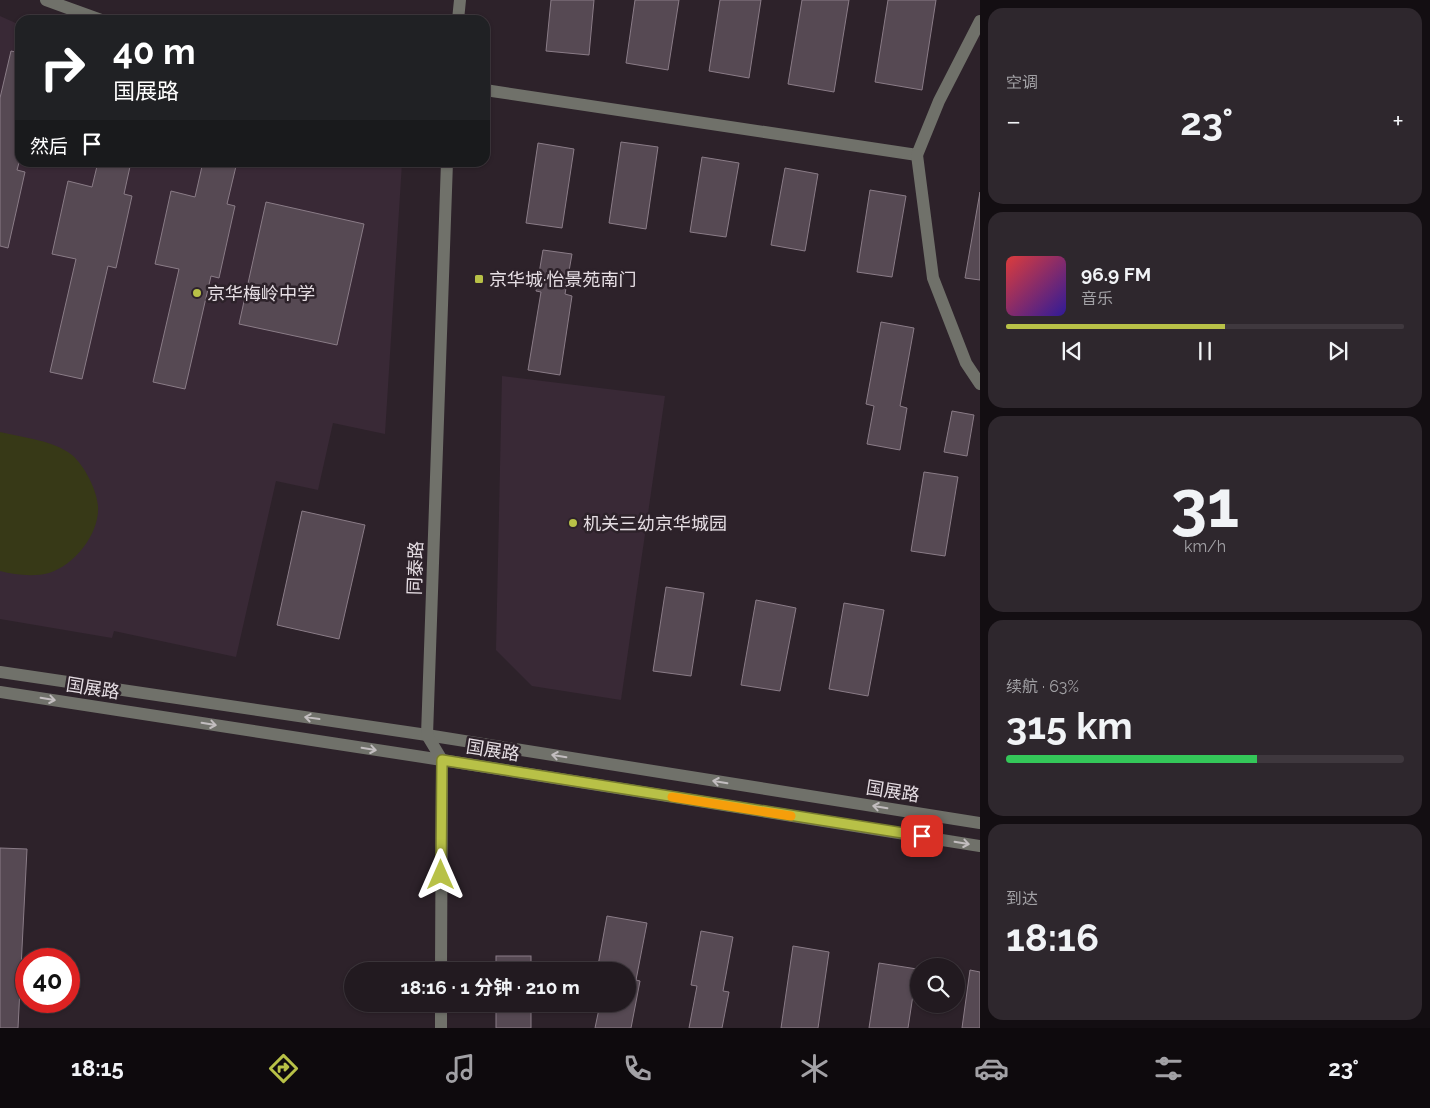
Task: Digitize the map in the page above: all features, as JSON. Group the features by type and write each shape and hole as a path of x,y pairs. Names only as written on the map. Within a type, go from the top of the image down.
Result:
{"street":[{"path":"46,0 87,15"},
{"path":"458,15 460,0"},
{"path":"980,21 939,101 917,155 933,278 966,363 980,384"},
{"path":"490,91 917,155"},
{"name":"同泰路","path":"427,735 448,167"},
{"name":"国展路","path":"0,672 427,735 980,823"},
{"name":"国展路","path":"0,692 980,846"},
{"path":"427,735 442,760 441,962"},
{"path":"441,1012 441,1028"}],"shaded area":[{"name":"京华梅岭中学","path":"0,16 15,23 15,167 402,167 385,434 333,423 318,490 276,481 236,657 114,631 112,638 0,619"},
{"name":"机关三幼京华城园","path":"502,376 665,396 621,700 532,686 496,650"}],"green space":[{"path":"0,432 38,440 56,446 72,455 77,459 89,478 95,493 98,516 90,537 84,547 68,563 49,573 24,575 0,571"}],"building":[{"path":"551,0 594,0 589,55 546,51"},
{"path":"635,0 679,0 668,70 626,63"},
{"path":"720,0 761,0 749,78 709,71"},
{"path":"802,0 849,0 834,92 788,84"},
{"path":"888,0 936,0 922,90 875,82"},
{"path":"11,51 15,52 15,167 18,167 17,170 25,172 8,248 0,246 0,98"},
{"path":"621,142 658,147 646,229 609,223"},
{"path":"538,143 574,149 562,228 526,223"},
{"path":"702,157 739,163 726,237 690,232"},
{"path":"97,167 130,167 124,194 132,196 116,268 108,266 82,379 50,372 76,259 52,254 68,181 92,187"},
{"path":"202,167 236,167 227,204 235,206 219,278 211,276 185,389 153,382 179,269 155,264 171,191 195,197"},
{"path":"785,168 818,174 805,251 771,245"},
{"path":"870,190 906,196 892,277 857,272"},
{"path":"980,192 980,280 965,278"},
{"path":"266,202 364,224 337,345 239,324"},
{"path":"543,250 572,254 565,294 572,296 560,375 528,370 541,292 536,291"},
{"path":"881,322 914,328 900,406 907,408 900,450 867,444 874,406 866,404"},
{"path":"952,411 974,415 967,456 944,452"},
{"path":"924,472 958,477 945,556 911,551"},
{"path":"302,511 365,525 339,639 277,625"},
{"path":"666,587 704,593 691,676 653,671"},
{"path":"756,600 796,608 780,691 741,685"},
{"path":"844,603 884,610 868,696 829,689"},
{"path":"0,848 27,849 22,948 15,948 15,1013 19,1013 18,1028 0,1028"},
{"path":"607,916 647,923 636,980 636,962 599,962"},
{"path":"701,931 733,937 723,991 729,992 722,1028 689,1028 697,986 691,985"},
{"path":"793,946 829,952 818,1028 781,1028"},
{"path":"496,956 531,956 531,962 496,962"},
{"path":"879,963 910,968 910,1013 908,1028 869,1028"},
{"path":"970,970 980,972 980,1028 962,1028"},
{"path":"636,980 640,981 636,1002"},
{"path":"496,1012 531,1012 531,1028 496,1028"},
{"path":"598,1012 634,1012 631,1028 595,1028"}],"slow traffic":[{"path":"672,797 791,816"}],"place":[{"name":"京华城·怡景苑南门","path":"479,279"},
{"name":"京华梅岭中学","path":"197,293"},
{"name":"机关三幼京华城园","path":"573,523"}],"route":[{"path":"441,875 442,760 922,836"}]}
